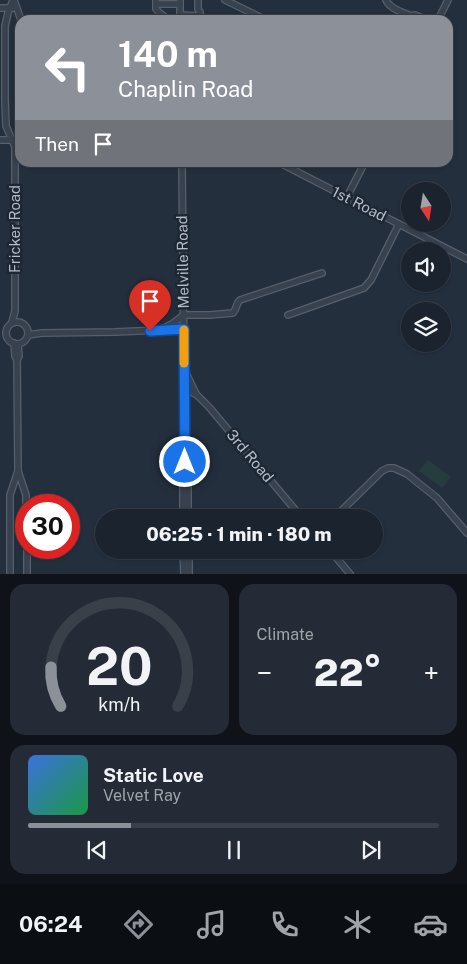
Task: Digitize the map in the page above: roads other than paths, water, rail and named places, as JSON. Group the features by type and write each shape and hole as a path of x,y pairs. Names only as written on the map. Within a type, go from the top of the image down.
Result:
{"street":[{"name":"Fricker Road","path":"13,0 5,26 5,100 6,126 15,137"},
{"name":"Fricker Road","path":"13,0 19,15"},
{"path":"198,0 200,15"},
{"path":"225,0 256,15"},
{"path":"386,0 391,7 406,15"},
{"path":"440,15 448,0"},
{"path":"163,15 156,9 156,2 180,2 180,15"},
{"path":"0,8 17,9"},
{"path":"0,140 15,138"},
{"name":"Fricker Road","path":"15,147 15,322"},
{"name":"Melville Road","path":"182,167 185,480 183,487 183,509"},
{"name":"1st Road","path":"288,167 467,258"},
{"path":"347,197 363,167"},
{"path":"288,315 364,288 371,280 399,224"},
{"path":"160,330 184,315 209,315 233,312 240,300 322,272"},
{"path":"15,322 23,323 28,332 24,341 16,343 8,340 3,333 7,327 15,322"},
{"path":"28,332 115,332 184,329"},
{"path":"16,343 20,356 17,360 18,471 26,494"},
{"name":"3rd Road","path":"184,371 197,395 294,509"},
{"name":"3rd Road","path":"184,388 197,395"},
{"path":"343,509 382,471 394,468 406,474 432,493 467,533"},
{"path":"10,574 10,494 18,471"},
{"name":"Melville Road","path":"185,480 188,487 188,509"},
{"path":"27,559 27,574"},
{"path":"183,559 184,574"},
{"path":"189,559 189,574"},
{"path":"338,559 350,574"}]}
